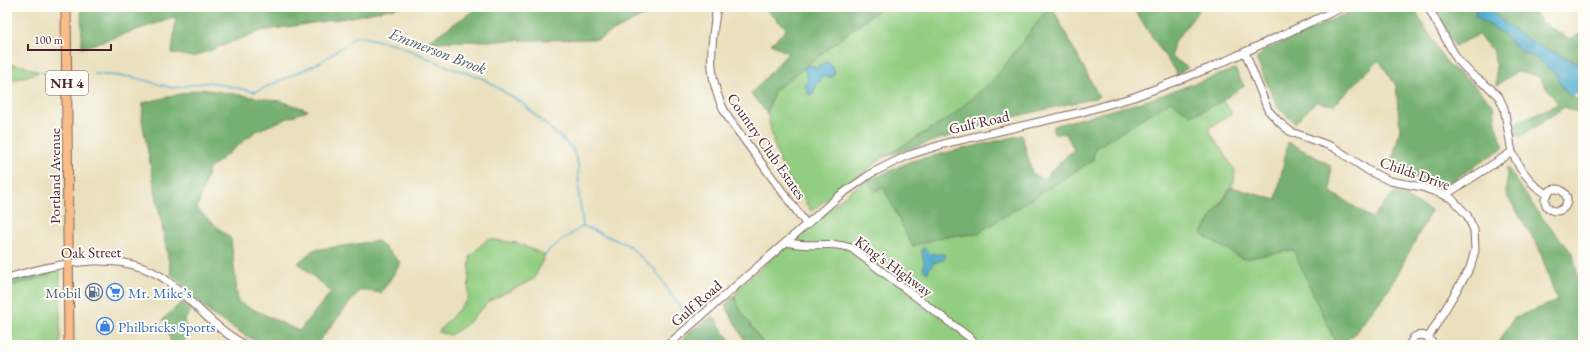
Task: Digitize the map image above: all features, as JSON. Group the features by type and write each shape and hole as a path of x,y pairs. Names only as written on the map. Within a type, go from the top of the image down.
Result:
{"main road":[{"name":"Portland Avenue","path":"66,7 69,345"}],"street":[{"name":"Country Club Estates","path":"717,7 711,64 714,89 719,102 738,132 807,225"},
{"name":"Gulf Road","path":"668,345 839,196 872,174 909,155 947,143 1082,112 1134,97 1198,73 1343,7"},
{"path":"1428,7 1457,59 1471,74 1499,97 1504,108 1512,152 1520,168 1534,185 1546,194"},
{"name":"Childs Drive","path":"1245,52 1268,110 1291,132 1333,147 1369,171 1390,181 1422,187 1445,195 1451,198 1467,215 1474,230 1475,250 1470,268 1428,338"},
{"path":"1445,195 1512,152"},
{"name":"King's Highway","path":"787,242 798,246 838,245 851,248 969,336 974,343"},
{"name":"Oak Street","path":"7,278 68,263 119,263 138,266 154,272 174,286 221,329 245,345"},
{"path":"1409,345 1411,340 1421,335 1428,338 1433,345"}],"green space":[{"path":"81,7 112,7 137,12 138,7 399,7 352,17 261,31 193,57 172,53 176,17 82,48"},
{"path":"479,7 660,7 598,39 427,42"},
{"path":"763,7 884,7 871,15 774,91 767,113 751,94 788,53 771,44 787,29"},
{"path":"884,7 1049,7 995,78 952,116 884,157 811,211 782,168 774,144 767,113 774,91 871,15"},
{"path":"1049,7 1052,7 1099,97 996,121 884,157 952,116 995,78"},
{"path":"1132,7 1193,7 1199,10 1174,43 1171,56 1188,68 1177,74"},
{"path":"1361,7 1413,7 1448,65 1470,81 1494,106 1497,130 1504,147 1443,187 1390,170 1400,129 1396,86 1379,60 1334,105 1316,102 1295,123 1277,106 1256,59 1265,50"},
{"path":"1434,7 1477,7 1475,16 1502,33 1521,51 1538,58 1549,69 1558,75 1563,89 1583,102 1583,114 1564,107 1520,137 1512,132 1517,122 1558,104 1538,76 1517,72 1497,85 1494,52 1478,35 1455,46"},
{"path":"1488,7 1532,7 1541,21 1569,39 1583,33 1583,65 1556,54 1520,35 1509,27"},
{"path":"7,64 23,66 39,72 14,80 7,79"},
{"path":"1235,69 1244,86 1211,106 1190,115 1171,101 1095,148 1093,160 977,234 947,236 912,246 884,188 874,191 868,181 911,161 1022,135 1032,173 1043,179 1074,149 1066,134 1053,133 1053,126 1145,101"},
{"path":"201,89 280,101 308,110 256,131 209,169 197,209 231,239 238,302 299,331 331,292 298,263 313,250 378,241 401,263 381,293 360,290 316,345 265,345 246,336 210,313 171,274 142,120 143,103"},
{"path":"1223,100 1232,113 1208,129 1235,170 1234,182 1201,234 1243,259 1293,250 1337,345 764,345 742,313 734,296 739,287 852,190 868,181 874,191 884,188 912,245 947,236 977,234 1095,148 1171,101 1198,113"},
{"path":"1288,142 1330,165 1331,192 1372,218 1395,191 1431,211 1390,288 1353,336 1337,345 1293,250 1243,259 1201,234 1232,187 1276,200"},
{"path":"1507,167 1539,214 1573,254 1583,295 1583,345 1497,345 1514,318 1557,301 1539,248 1506,194"},
{"path":"488,239 517,243 545,255 534,279 491,300 465,326 450,335 438,332 468,299 470,256"},
{"path":"60,268 60,345 7,345 7,285"},
{"path":"47,272 51,275 7,287 7,281"},
{"path":"734,296 742,313 764,345 747,345 725,305"},
{"path":"182,302 192,310 184,321 188,333 183,345 172,345 163,319"},
{"path":"713,316 733,345 678,345 689,332"}],"water":[{"path":"1477,7 1488,7 1509,27 1520,35 1556,54 1583,65 1583,90 1570,97 1559,82 1557,74 1549,69 1538,58 1521,51 1502,33 1475,16"},
{"path":"825,62 830,64 835,72 832,77 823,77 813,93 809,95 805,85 808,79 804,69 807,65 813,66 816,69 819,65"},
{"path":"925,248 931,254 943,254 945,257 943,260 933,263 927,273 923,269 924,263 922,249"}],"waterway":[{"name":"Emmerson Brook","path":"94,74 132,77 173,88 210,82 255,92 321,62 357,36 395,44 451,68 482,78 522,103 572,148 578,164 579,195 583,226"},
{"name":"Emmerson Brook","path":"39,72 47,73"},
{"name":"Emmerson Brook","path":"583,226 628,245 655,270 686,317"},
{"path":"545,255 551,248 583,226"},
{"name":"Emmerson Brook","path":"697,329 721,345"}],"place":[{"name":"Mobil","path":"94,292"},
{"name":"Mr. Mike’s","path":"115,292"},
{"name":"Philbricks Sports","path":"105,326"}]}
